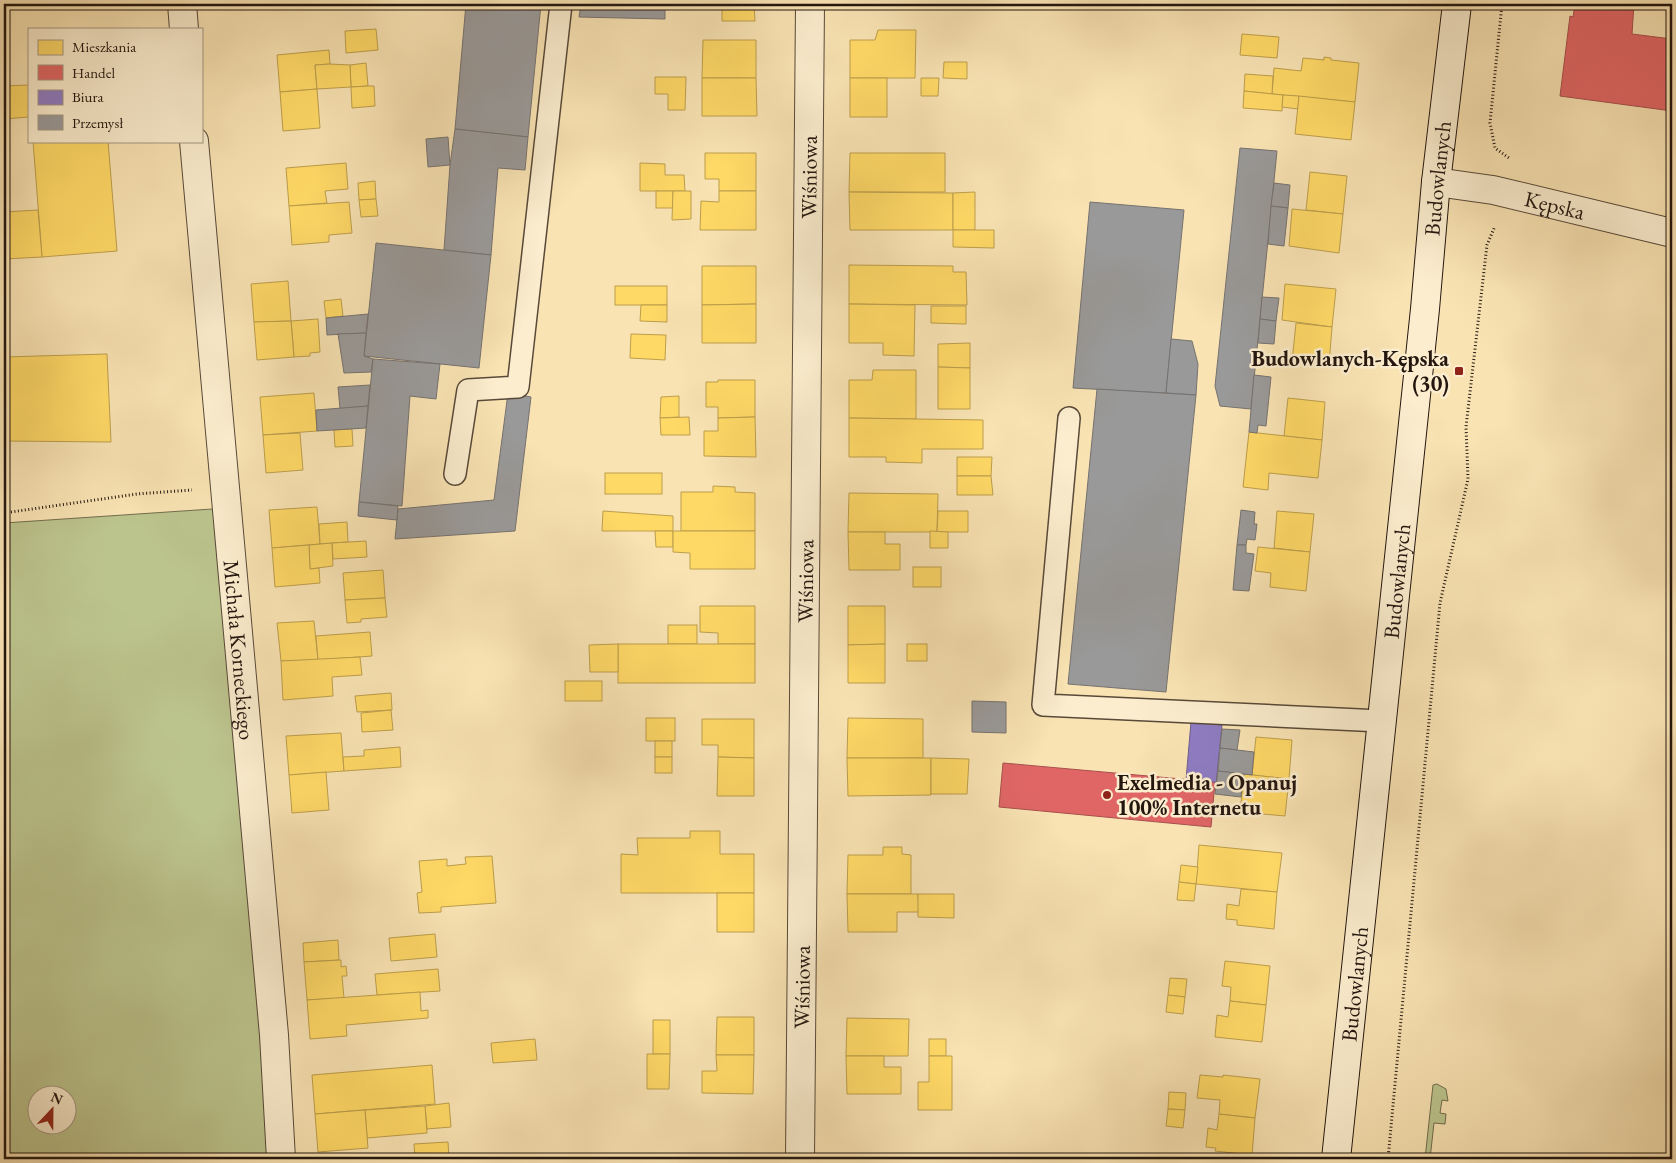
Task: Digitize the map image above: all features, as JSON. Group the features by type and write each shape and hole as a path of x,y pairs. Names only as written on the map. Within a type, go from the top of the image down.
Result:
{"street":[{"path":"182,4 184,28"},
{"name":"Wiśniowa","path":"800,1159 810,4"},
{"name":"Budowlanych","path":"1336,1159 1425,309 1436,182 1457,4"},
{"name":"Michała Korneckiego","path":"194,142 274,1035 281,1159"},
{"name":"Kępska","path":"1436,182 1493,190 1672,232"}],"lane":[{"path":"455,474 468,390 518,387 561,4"},
{"path":"1069,418 1043,705 1381,721"}],"path":[{"path":"1502,4 1490,123 1495,148 1516,163"},
{"path":"1388,1159 1440,603 1468,479 1466,428 1487,245 1495,224 1503,225"},
{"path":"4,513 137,494 225,488"}],"green space":[{"path":"227,508 281,1159 4,1159 4,523"},
{"path":"1437,1084 1446,1089 1448,1101 1442,1100 1440,1113 1446,1114 1445,1124 1434,1123 1430,1159 1425,1159 1433,1085"}],"building: Mieszkania":[{"path":"722,4 754,4 755,21 722,21"},
{"path":"376,29 378,50 346,53 345,31"},
{"path":"878,30 916,30 915,78 850,78 850,40 875,40"},
{"path":"1242,34 1279,37 1277,58 1240,55"},
{"path":"703,40 756,40 756,78 702,78"},
{"path":"329,50 330,64 315,65 317,89 280,92 277,55"},
{"path":"1324,57 1331,58 1331,60 1359,63 1355,102 1272,94 1274,68 1301,71 1303,58 1324,60"},
{"path":"944,62 967,62 967,79 943,78"},
{"path":"366,63 368,86 351,87 350,65"},
{"path":"315,65 350,65 351,87 317,89"},
{"path":"1245,74 1273,76 1272,94 1244,91"},
{"path":"655,77 686,77 685,110 668,110 668,94 655,94"},
{"path":"702,78 756,78 757,116 702,116"},
{"path":"850,78 887,78 887,117 850,117"},
{"path":"921,78 939,78 938,96 921,96"},
{"path":"28,85 28,117 4,119 4,86"},
{"path":"374,86 375,106 352,108 351,87"},
{"path":"317,89 320,128 283,131 280,92"},
{"path":"1244,91 1283,95 1282,111 1243,108"},
{"path":"1283,95 1299,96 1298,109 1282,107"},
{"path":"1299,96 1355,102 1351,140 1295,134"},
{"path":"33,142 108,142 117,251 42,257"},
{"path":"705,153 756,153 756,191 719,191 719,179 705,179"},
{"path":"850,153 945,153 945,192 849,192"},
{"path":"346,163 348,189 325,191 327,203 289,206 286,168"},
{"path":"640,163 665,164 665,175 684,175 685,191 640,191"},
{"path":"1310,172 1347,176 1343,214 1306,210"},
{"path":"375,181 376,199 359,200 358,183"},
{"path":"656,191 673,191 673,208 656,208"},
{"path":"673,191 691,191 691,219 672,220"},
{"path":"719,191 756,191 756,230 700,230 701,201 719,202"},
{"path":"849,192 953,193 953,230 850,230"},
{"path":"975,192 975,230 953,230 953,193"},
{"path":"376,199 378,216 361,217 359,200"},
{"path":"349,202 352,233 329,235 329,242 292,245 289,206"},
{"path":"1292,209 1343,214 1339,253 1289,246"},
{"path":"38,210 42,257 4,259 4,212"},
{"path":"953,230 994,230 994,248 953,247"},
{"path":"849,265 953,266 953,272 966,272 967,305 849,304"},
{"path":"702,266 756,266 756,304 702,305"},
{"path":"288,281 291,321 254,322 251,284"},
{"path":"1285,284 1336,289 1332,327 1282,320"},
{"path":"615,286 667,286 667,305 615,305"},
{"path":"341,299 343,316 326,318 324,301"},
{"path":"756,304 756,343 702,343 702,305"},
{"path":"849,304 915,305 914,356 883,355 883,343 849,343"},
{"path":"641,305 667,305 667,322 640,321"},
{"path":"931,306 966,306 966,324 931,323"},
{"path":"318,319 320,352 310,353 310,356 294,357 291,321"},
{"path":"291,321 294,357 257,360 254,322"},
{"path":"1296,323 1332,327 1329,365 1292,362"},
{"path":"631,334 666,335 665,360 630,358"},
{"path":"970,343 970,368 938,367 938,344"},
{"path":"107,354 111,442 4,441 4,357"},
{"path":"938,367 970,368 970,409 938,409"},
{"path":"873,370 916,370 916,419 849,418 849,380 872,380"},
{"path":"718,380 755,380 755,417 718,418 718,407 706,407 706,382 718,382"},
{"path":"314,393 317,431 263,435 260,397"},
{"path":"679,396 679,417 660,418 661,397"},
{"path":"1288,398 1325,402 1322,440 1284,436"},
{"path":"689,417 690,435 661,435 660,418"},
{"path":"755,417 756,457 704,456 704,431 718,431 718,418"},
{"path":"849,418 983,420 983,449 922,449 922,463 886,462 886,457 849,457"},
{"path":"352,429 353,446 335,447 334,430"},
{"path":"1249,432 1322,440 1318,478 1269,473 1268,490 1243,487"},
{"path":"300,433 303,470 266,473 263,435"},
{"path":"957,457 992,457 991,476 957,476"},
{"path":"605,473 662,473 662,494 605,494"},
{"path":"957,476 991,476 993,495 957,495"},
{"path":"713,486 735,487 735,492 755,493 755,531 681,531 681,492 713,492"},
{"path":"849,493 938,494 937,532 848,532"},
{"path":"317,507 320,544 272,548 269,510"},
{"path":"603,511 673,516 673,531 602,531"},
{"path":"938,511 968,511 968,532 937,532"},
{"path":"1277,511 1314,514 1310,552 1274,548"},
{"path":"347,522 348,542 320,544 319,524"},
{"path":"655,531 673,531 673,547 656,547"},
{"path":"673,531 755,531 755,569 690,569 690,553 673,552"},
{"path":"930,531 948,532 948,548 930,548"},
{"path":"848,532 885,532 885,544 900,544 900,570 849,570"},
{"path":"366,541 367,557 333,559 332,543"},
{"path":"332,543 333,566 310,569 309,545"},
{"path":"309,545 310,569 319,568 320,583 275,587 272,548"},
{"path":"1258,547 1310,552 1306,591 1270,587 1271,573 1255,571"},
{"path":"913,567 941,567 941,587 913,587"},
{"path":"383,570 385,598 345,600 343,573"},
{"path":"385,598 387,617 361,619 361,622 347,623 345,600"},
{"path":"700,606 755,606 755,644 718,644 718,633 700,632"},
{"path":"848,606 885,606 885,644 848,645"},
{"path":"314,621 318,660 281,661 277,623"},
{"path":"668,625 697,625 697,644 668,644"},
{"path":"370,632 372,656 318,660 316,636"},
{"path":"618,644 755,644 755,683 618,683"},
{"path":"618,644 618,672 590,672 589,645"},
{"path":"885,644 885,683 848,683 848,645"},
{"path":"907,644 927,644 927,661 907,661"},
{"path":"360,657 362,675 332,677 333,696 283,700 281,661"},
{"path":"565,681 602,681 602,701 565,701"},
{"path":"391,693 392,710 357,712 355,696"},
{"path":"391,710 393,730 362,732 361,713"},
{"path":"646,718 675,718 675,741 646,741"},
{"path":"848,718 923,719 923,758 847,758"},
{"path":"702,719 754,719 754,758 718,757 718,745 702,745"},
{"path":"341,733 344,771 289,775 286,736"},
{"path":"1256,737 1292,740 1289,779 1252,775"},
{"path":"655,741 672,741 672,757 655,757"},
{"path":"400,747 401,767 344,771 343,757 364,756 364,750"},
{"path":"655,757 672,757 672,773 655,773"},
{"path":"718,757 754,758 754,796 717,796"},
{"path":"847,758 931,758 931,795 848,796"},
{"path":"931,758 969,759 967,794 931,794"},
{"path":"326,772 329,810 292,813 289,775"},
{"path":"1244,774 1289,779 1285,816 1240,812"},
{"path":"690,831 720,831 720,854 754,854 754,893 621,893 621,854 638,855 637,838 690,838"},
{"path":"1199,845 1282,853 1277,892 1196,884"},
{"path":"883,847 902,847 902,854 911,855 911,894 847,894 848,855 883,855"},
{"path":"492,856 496,903 441,907 441,912 419,913 417,893 422,892 419,861 447,859 447,866 466,864 465,857"},
{"path":"1181,865 1198,867 1196,884 1179,882"},
{"path":"1179,882 1196,884 1194,901 1177,900"},
{"path":"1241,889 1277,892 1274,929 1237,925 1237,920 1226,919 1227,904 1239,906"},
{"path":"717,893 754,893 754,932 717,932"},
{"path":"847,894 918,894 919,912 897,912 897,932 848,932"},
{"path":"918,894 954,894 954,918 918,917"},
{"path":"435,934 437,957 391,961 389,938"},
{"path":"338,940 339,960 304,962 303,943"},
{"path":"341,960 341,967 346,966 347,976 342,976 344,998 307,1000 304,962"},
{"path":"1225,961 1270,966 1266,1005 1230,1001 1231,987 1222,986"},
{"path":"438,969 440,991 377,995 375,974"},
{"path":"1170,978 1187,979 1185,997 1168,995"},
{"path":"420,992 421,1011 428,1010 428,1018 346,1025 347,1036 310,1039 307,1000"},
{"path":"1168,995 1185,997 1183,1014 1166,1012"},
{"path":"1230,1001 1266,1005 1262,1042 1215,1037 1217,1015 1228,1017"},
{"path":"717,1017 754,1017 754,1055 716,1055"},
{"path":"847,1018 909,1019 908,1056 846,1056"},
{"path":"653,1020 670,1020 670,1054 653,1054"},
{"path":"535,1039 537,1060 493,1063 491,1043"},
{"path":"929,1039 946,1039 946,1056 929,1056"},
{"path":"647,1054 670,1054 669,1089 647,1089"},
{"path":"716,1055 754,1055 753,1094 702,1093 702,1071 717,1071"},
{"path":"846,1056 884,1056 884,1067 901,1067 901,1094 847,1094"},
{"path":"929,1056 952,1056 952,1110 918,1110 918,1082 929,1082"},
{"path":"432,1065 435,1104 315,1114 312,1075"},
{"path":"1200,1075 1223,1077 1223,1075 1260,1079 1255,1118 1219,1114 1220,1100 1197,1098"},
{"path":"1169,1092 1186,1093 1185,1110 1168,1109"},
{"path":"449,1103 451,1127 427,1129 425,1106"},
{"path":"425,1106 427,1133 367,1138 365,1110"},
{"path":"1168,1109 1185,1110 1183,1128 1166,1126"},
{"path":"365,1110 368,1148 318,1152 315,1114"},
{"path":"1219,1114 1255,1118 1252,1155 1215,1151 1216,1148 1206,1147 1208,1128 1217,1130"},
{"path":"448,1142 449,1159 415,1159 414,1144"}],"building: Handel":[{"path":"1572,4 1634,4 1632,34 1672,39 1672,111 1560,96 1570,16 1573,17 1575,5"},
{"name":"Exelmedia - Opanuj 100% Internetu","path":"1003,763 1215,782 1211,827 999,807"}],"building: Biura":[{"path":"1191,722 1222,725 1216,784 1215,782 1186,780"}],"building: Przemysł":[{"path":"466,4 541,4 528,137 455,129"},
{"path":"581,4 665,4 665,19 579,17"},
{"path":"455,129 528,137 525,170 498,168 491,255 444,250 450,165"},
{"path":"448,137 450,165 428,167 426,139"},
{"path":"1240,148 1277,151 1251,409 1220,406 1215,386"},
{"path":"1274,183 1290,185 1288,208 1271,206"},
{"path":"1090,202 1184,210 1166,393 1073,388"},
{"path":"1271,206 1288,208 1284,246 1268,244"},
{"path":"376,243 491,255 479,368 364,356"},
{"path":"1262,297 1279,298 1276,321 1260,319"},
{"path":"368,314 366,333 327,335 326,318"},
{"path":"1260,319 1276,321 1274,344 1258,343"},
{"path":"366,333 364,356 373,359 371,372 344,373 338,334"},
{"path":"1171,339 1192,341 1198,364 1196,395 1166,393"},
{"path":"373,359 440,364 436,399 410,396 402,506 359,502"},
{"path":"1254,375 1271,377 1266,426 1258,425 1257,433 1249,432"},
{"path":"370,385 368,406 340,409 338,387"},
{"path":"1097,389 1196,395 1166,692 1068,684"},
{"path":"508,393 531,397 515,531 395,539 398,509 494,500"},
{"path":"368,406 366,428 317,431 316,410"},
{"path":"359,502 398,506 397,520 358,516"},
{"path":"1241,510 1255,512 1254,524 1257,524 1255,540 1247,539 1246,545 1237,545"},
{"path":"1237,545 1246,545 1246,553 1254,554 1249,591 1233,590"},
{"path":"972,701 1006,702 1006,733 972,732"},
{"path":"1222,729 1240,730 1237,750 1220,748"},
{"path":"1220,748 1254,752 1252,775 1218,771"},
{"path":"1218,771 1244,774 1241,797 1215,794"}],"place":[{"name":"Budowlanych-Kępska (30)","path":"1459,371"},
{"name":"Exelmedia - Opanuj 100% Internetu","path":"1107,795"}]}
